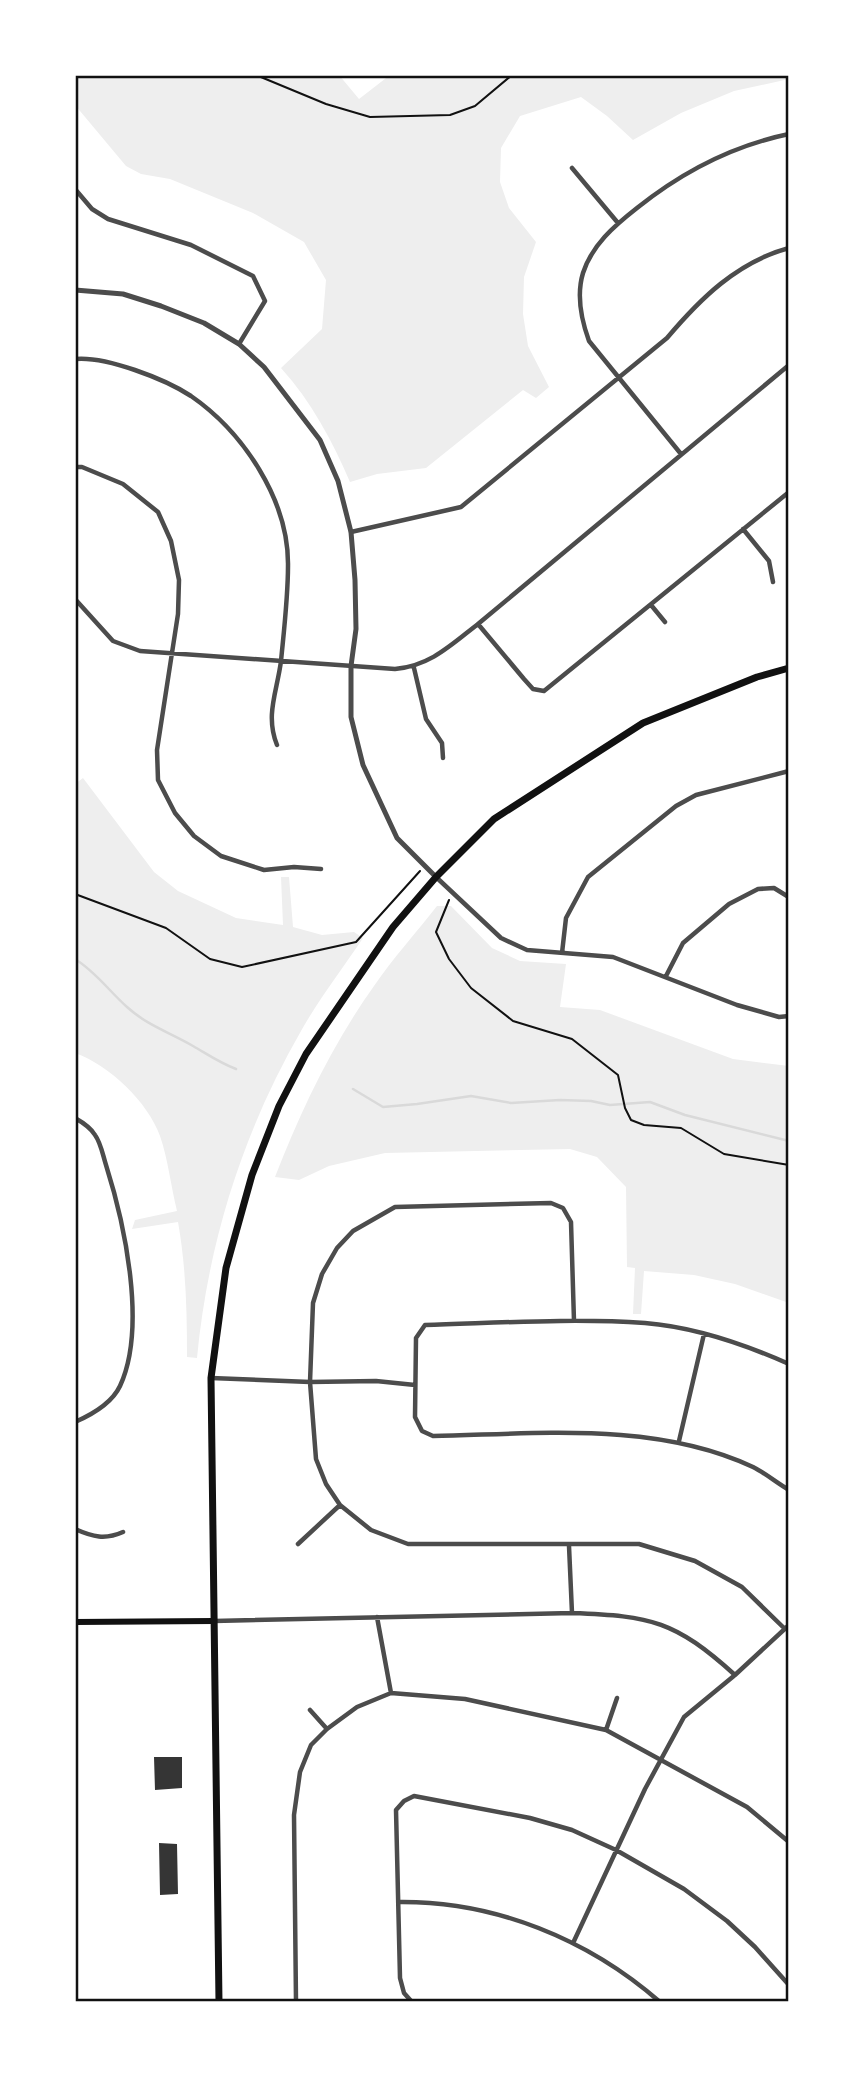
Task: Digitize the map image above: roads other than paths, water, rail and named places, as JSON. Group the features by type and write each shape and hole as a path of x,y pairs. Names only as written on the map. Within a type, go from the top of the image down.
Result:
{"main road":[{"path":"219,2002 211,1378 226,1268 252,1175 279,1106 306,1054 393,927 436,877 494,819 643,723 757,677 789,668"},
{"path":"75,1622 214,1621"}],"street":[{"path":"681,454 589,341 582,321 580,292 583,274 591,255 618,223 660,190 706,162 731,151 789,134"},
{"path":"572,168 618,223"},
{"path":"75,189 92,209 108,219 191,245 253,276 265,301 239,344"},
{"path":"351,532 461,507 667,338 693,307 719,284 751,264 789,248"},
{"path":"75,290 123,295 162,306 204,323 239,344 264,367 320,440 338,481 351,532 356,629 351,666 351,717 363,765 397,838 501,938 527,950 613,957 737,1005 779,1017 789,1016"},
{"path":"75,359 117,365 152,376 181,390 206,407 237,437 260,470 280,513 288,564 281,661 270,728 277,745"},
{"path":"75,599 113,641 140,651 395,669 414,667 435,657 478,624 789,365"},
{"path":"75,467 82,467 123,484 158,512 172,541 180,580 173,653 157,750 158,779 175,813 194,836 220,856 264,870 294,867 321,869"},
{"path":"478,624 533,689 544,691 789,492"},
{"path":"743,529 769,561 773,583"},
{"path":"651,605 665,622"},
{"path":"414,667 426,719 442,743 443,758"},
{"path":"562,953 566,918 588,877 676,806 696,795 789,771"},
{"path":"666,976 683,943 729,904 758,889 774,888 787,896"},
{"path":"75,1118 96,1135 114,1190 124,1229 132,1326 130,1362 119,1389 93,1415 75,1422"},
{"path":"574,1321 571,1222 563,1208 551,1203 395,1207 353,1231 337,1248 322,1274 313,1303 310,1382 316,1459 326,1485 340,1506 371,1530 408,1544 639,1544 695,1561 743,1587 787,1627 736,1675 684,1717 645,1789 574,1941"},
{"path":"789,1364 759,1351 704,1334 647,1323 574,1321 425,1325 416,1338 415,1385 415,1417 422,1431 433,1436 606,1433 679,1441 753,1467 789,1490"},
{"path":"679,1441 704,1334"},
{"path":"211,1378 310,1382 376,1381 415,1385"},
{"path":"298,1544 340,1506"},
{"path":"75,1529 97,1538 113,1537 123,1532"},
{"path":"569,1546 572,1613"},
{"path":"214,1621 572,1613 621,1615 660,1623 689,1637 736,1675"},
{"path":"377,1617 391,1693"},
{"path":"296,2002 294,1815 300,1772 311,1745 327,1729 357,1707 391,1693 465,1699 606,1730 747,1807 789,1842"},
{"path":"606,1730 617,1698"},
{"path":"310,1710 327,1729"},
{"path":"412,2002 404,1993 400,1979 396,1810 404,1801 414,1796 530,1818 572,1830 617,1850 684,1889 727,1921 789,1985"},
{"path":"399,1902 429,1902 490,1911 574,1941 660,2002"}],"waterway":[{"path":"75,959 143,1019 236,1069"},
{"path":"353,1089 383,1107 471,1096 511,1103 560,1100 610,1105 650,1102 685,1115 789,1141"}]}
